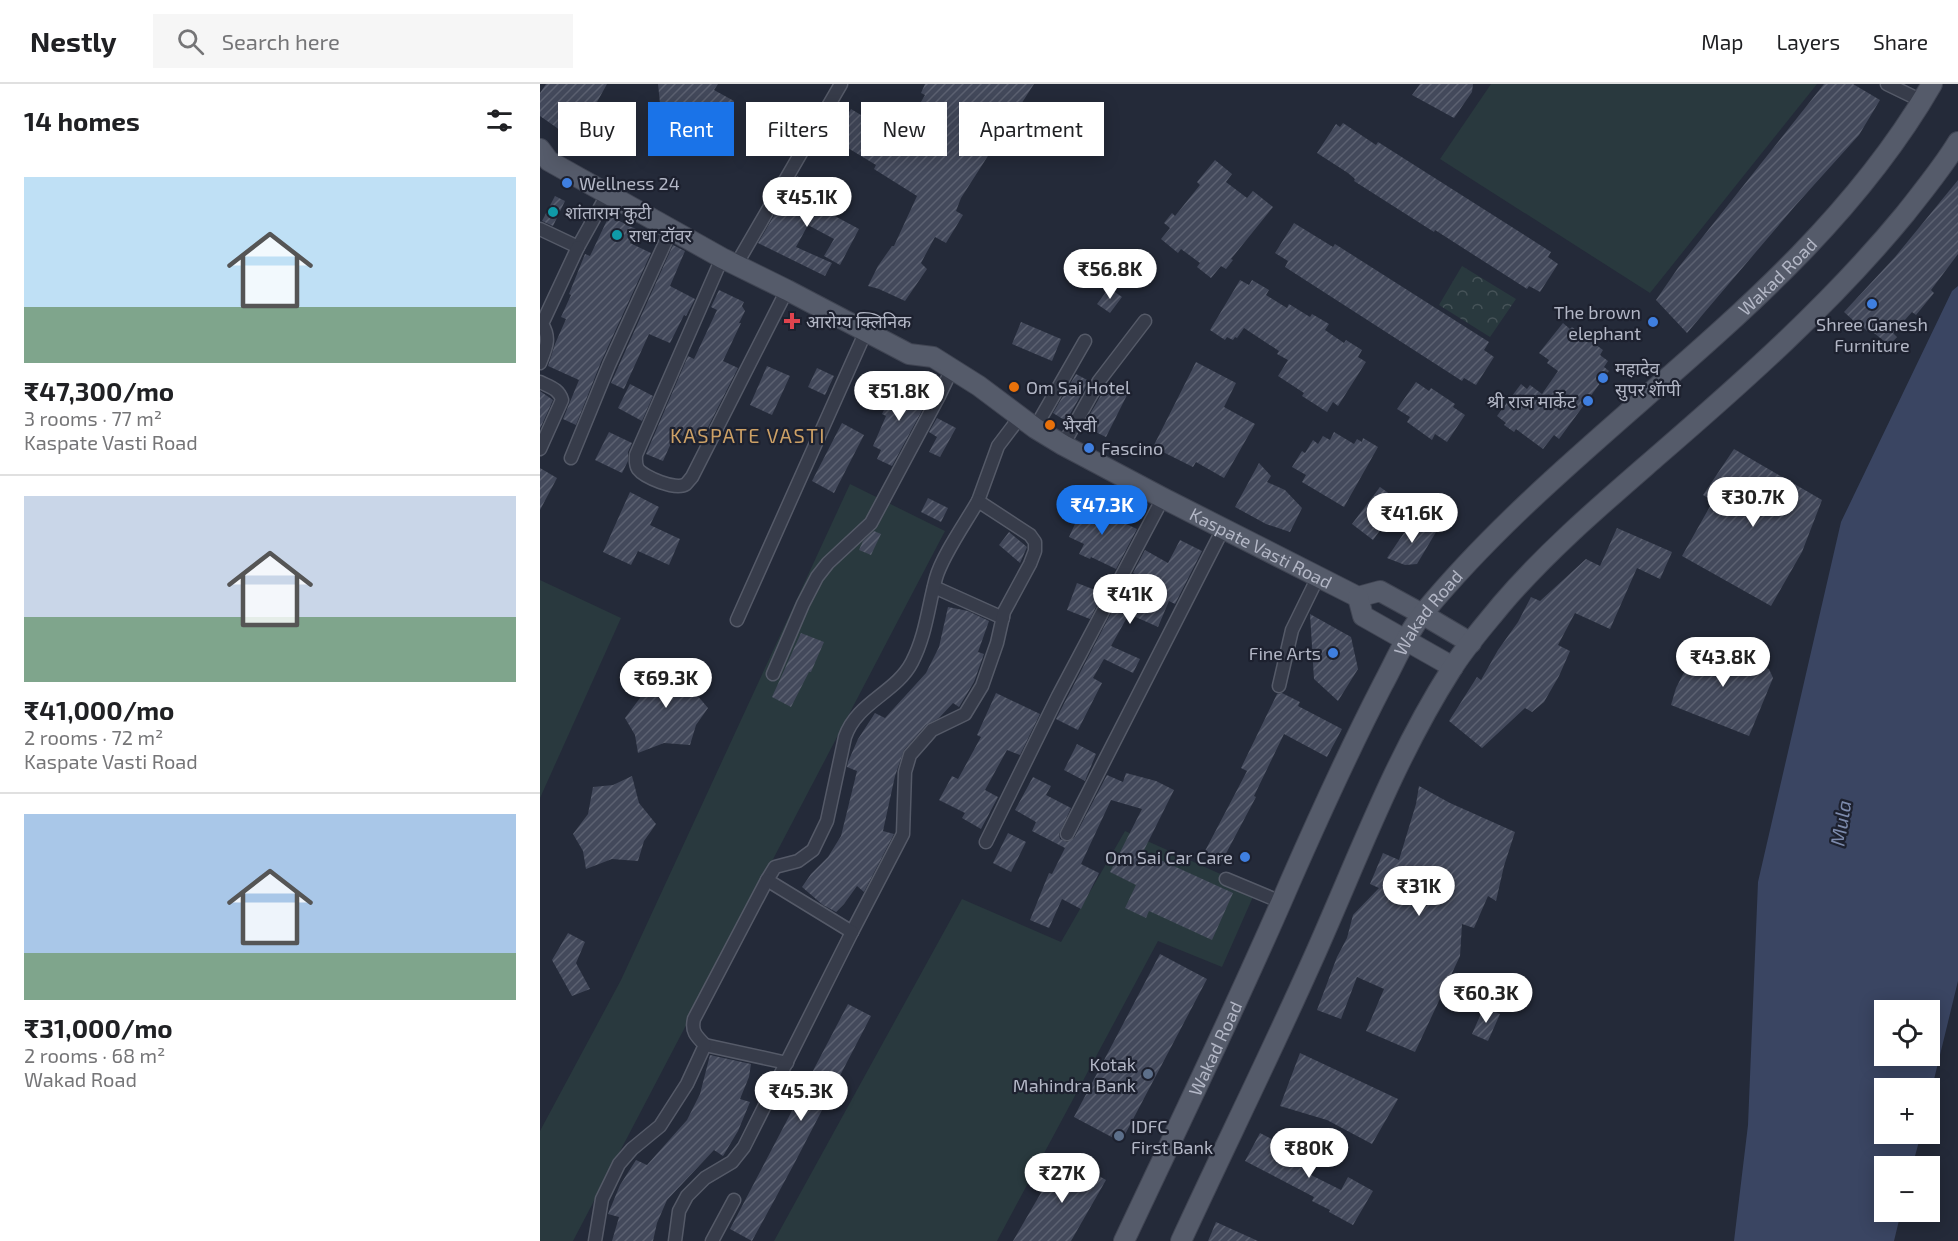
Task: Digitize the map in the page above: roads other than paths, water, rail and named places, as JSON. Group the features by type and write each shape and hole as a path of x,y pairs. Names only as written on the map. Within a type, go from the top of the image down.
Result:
{"main road":[{"name":"Wakad Road","path":"1124,1241 1281,902 1348,751 1422,614 1496,533 1540,490 1724,329 1790,264 1860,188 1912,118 1927,92"},
{"path":"1181,1241 1307,973 1395,772 1424,714 1453,667 1533,569 1582,522 1759,367 1827,301 1917,199 1958,142"},
{"name":"Kaspate Vasti Road","path":"540,148 549,161 729,262 909,354 933,357 1063,445 1358,597"},
{"path":"1453,667 1363,616 1358,597 1380,591 1471,643"}],"street":[{"path":"787,290 692,477 686,484 671,486 644,474 636,463 636,455 729,262 841,84"},
{"path":"1887,84 1927,92"},
{"path":"540,363 548,341 546,330 541,323 578,247 607,195"},
{"path":"540,229 578,247"},
{"path":"571,458 609,365 671,230"},
{"path":"1063,445 1099,381 1145,321"},
{"path":"737,620 866,331"},
{"path":"787,1063 705,1045 694,1033 692,1027 694,1019 775,867 798,861 813,850 827,821 844,737 849,726 864,708 903,674 911,663 925,629 934,587 942,564 978,501 999,446 1028,422 1085,341"},
{"path":"772,674 817,578 828,563 864,532 871,523 952,369"},
{"path":"540,382 555,389 562,400 540,449"},
{"path":"986,842 1058,696 1163,498"},
{"path":"675,1241 679,1211 687,1196 705,1178 732,1162 744,1147 903,834 905,772 910,755 932,730 964,714 982,686 997,643 1004,612 1030,564 1035,551 1035,542 1030,535 978,501"},
{"path":"1067,834 1223,529"},
{"path":"1279,686 1292,630 1318,577"},
{"path":"934,587 1003,618"},
{"path":"1226,879 1281,902"},
{"path":"767,880 852,932"},
{"path":"595,1241 602,1199 619,1164 632,1149 660,1126 687,1084 705,1045"},
{"path":"712,1241 734,1200"}],"water":[{"name":"Mula","path":"1958,286 1958,981 1940,1055 1940,1000 1874,1000 1874,1066 1937,1066 1934,1078 1874,1078 1874,1144 1918,1144 1915,1156 1874,1156 1874,1222 1899,1222 1894,1241 1734,1241 1748,1125 1758,882 1841,522 1952,291"}],"place":[{"name":"Wellness 24","path":"567,183"},
{"name":"शांताराम कुटी","path":"553,212"},
{"name":"राधा टॉवर","path":"617,235"},
{"name":"Shree Ganesh Furniture","path":"1872,304"},
{"name":"आरोग्य क्लिनिक","path":"792,321"},
{"name":"The brown elephant","path":"1653,322"},
{"name":"महादेव सुपर शॅापी","path":"1603,378"},
{"name":"Om Sai Hotel","path":"1014,387"},
{"name":"श्री राज मार्केट","path":"1588,401"},
{"name":"भैरवी","path":"1050,425"},
{"name":"Fascino","path":"1089,448"},
{"name":"Fine Arts","path":"1333,653"},
{"name":"Om Sai Car Care","path":"1245,857"},
{"name":"Kotak Mahindra Bank","path":"1148,1074"},
{"name":"IDFC First Bank","path":"1119,1136"}],"district":[{"name":"KASPATE VASTI","path":"748,435"}]}
